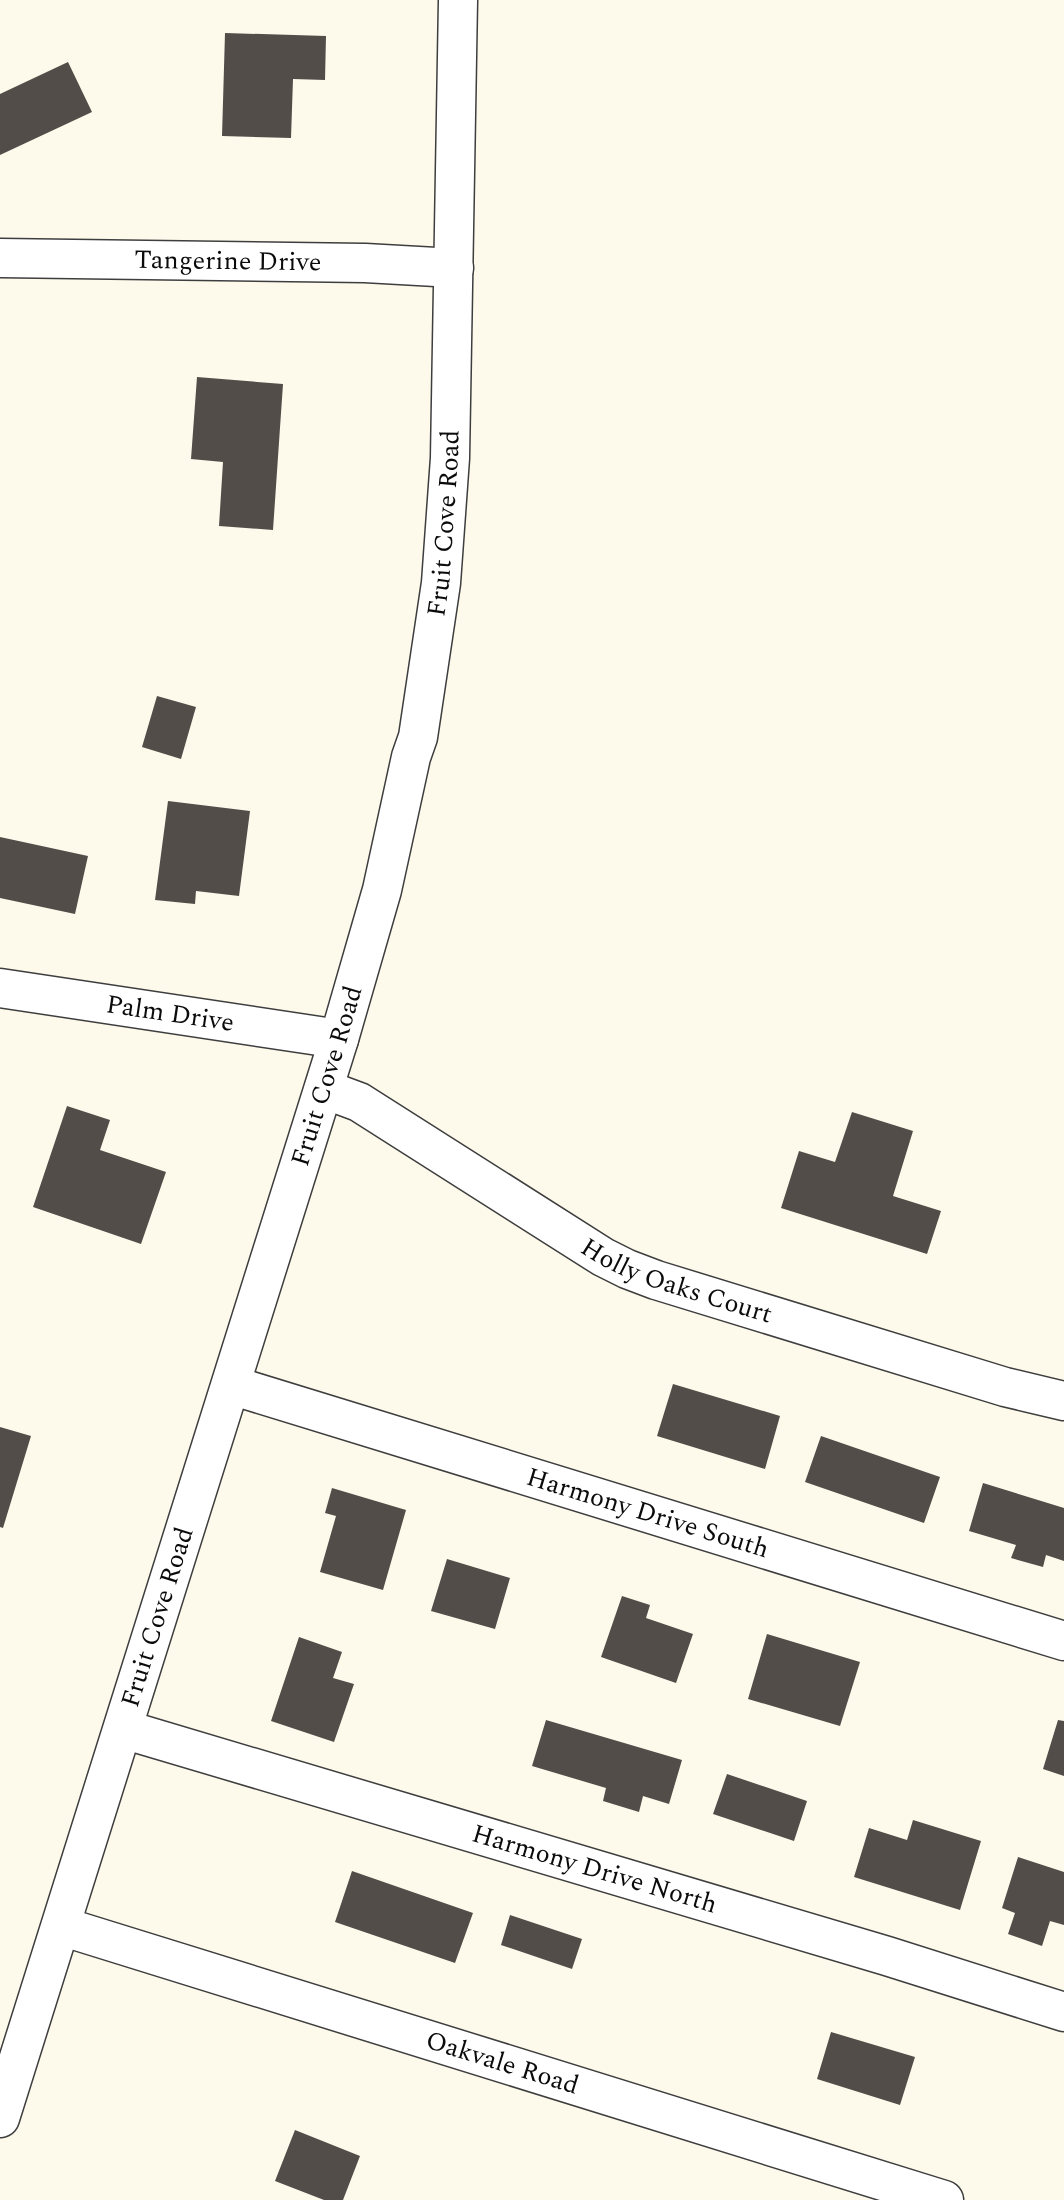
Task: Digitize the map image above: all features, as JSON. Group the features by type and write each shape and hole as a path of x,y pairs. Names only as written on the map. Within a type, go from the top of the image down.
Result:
{"street":[{"name":"Fruit Cove Road","path":"0,2118 324,1089 382,890 411,757 418,737 441,583 449,471 458,0"},
{"name":"Tangerine Drive","path":"0,258 365,263 454,268"},
{"name":"Palm Drive","path":"0,988 339,1039"},
{"name":"Holly Oaks Court","path":"324,1089 359,1102 627,1269 1005,1387 1064,1401"},
{"name":"Harmony Drive South","path":"231,1385 1064,1641"},
{"name":"Harmony Drive North","path":"123,1729 887,1956 1064,2012"},
{"name":"Oakvale Road","path":"61,1926 944,2200"}],"building":[{"path":"225,33 326,36 325,80 293,79 291,138 222,136"},
{"path":"68,62 92,112 0,155 0,94"},
{"path":"197,377 283,384 273,530 219,526 223,462 191,459"},
{"path":"157,696 196,707 181,759 142,747"},
{"path":"168,801 250,811 239,896 196,891 195,904 155,900"},
{"path":"0,837 88,856 75,914 0,898"},
{"path":"67,1106 110,1120 100,1150 166,1172 141,1244 33,1207"},
{"path":"852,1112 913,1131 893,1196 941,1211 927,1254 781,1208 799,1151 835,1162"},
{"path":"673,1384 780,1416 765,1469 657,1436"},
{"path":"0,1427 31,1436 3,1528 0,1527"},
{"path":"821,1436 940,1477 924,1523 805,1482"},
{"path":"983,1483 1064,1508 1064,1561 1046,1555 1043,1567 1011,1558 1016,1545 969,1531"},
{"path":"332,1488 406,1510 383,1590 320,1572 336,1516 325,1513"},
{"path":"447,1559 510,1578 495,1629 431,1611"},
{"path":"622,1596 650,1605 646,1618 693,1634 676,1683 601,1657"},
{"path":"767,1634 860,1662 840,1726 748,1699"},
{"path":"299,1637 342,1652 333,1678 354,1684 334,1742 271,1721"},
{"path":"546,1720 682,1760 669,1804 643,1796 639,1812 603,1801 606,1788 532,1766"},
{"path":"1058,1720 1064,1721 1064,1776 1043,1769"},
{"path":"727,1774 807,1801 794,1841 713,1814"},
{"path":"913,1820 981,1841 960,1910 854,1877 869,1828 907,1840"},
{"path":"1018,1857 1064,1872 1064,1925 1050,1921 1042,1946 1008,1934 1015,1913 1002,1908"},
{"path":"352,1871 473,1913 455,1963 335,1922"},
{"path":"510,1915 582,1939 572,1969 501,1945"},
{"path":"831,2032 915,2057 900,2105 817,2079"},
{"path":"295,2130 360,2156 343,2200 324,2200 275,2181"}]}
